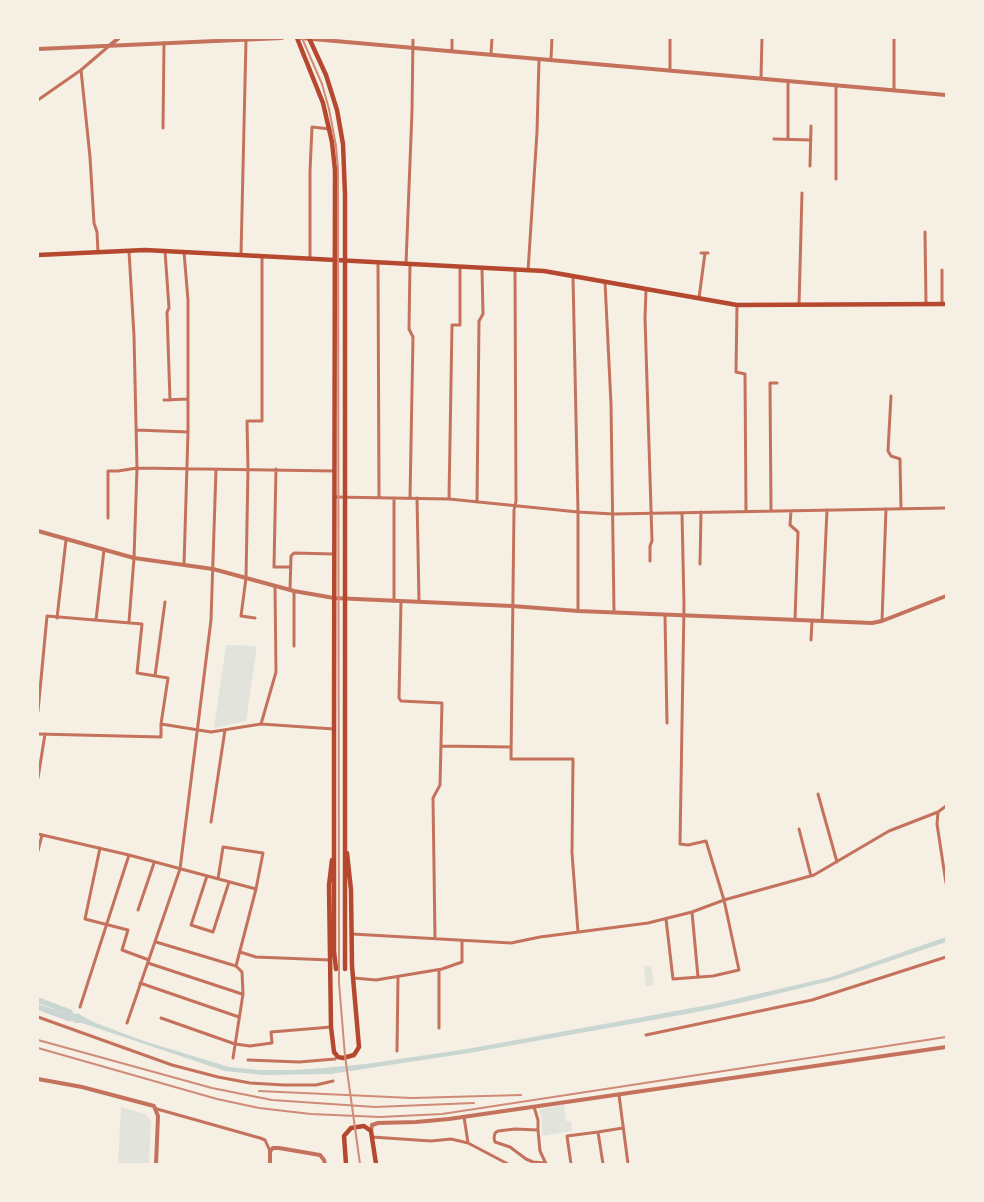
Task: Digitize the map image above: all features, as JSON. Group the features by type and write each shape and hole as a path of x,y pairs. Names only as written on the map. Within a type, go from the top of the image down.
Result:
{"main road":[{"path":"297,38 318,87 330,129 335,170 334,951 336,970"},
{"path":"310,38 326,75 337,110 345,195 345,969"},
{"path":"38,255 129,250 165,251 528,270 737,305 944,304"},
{"path":"335,836 330,885 330,1027 332,1046 336,1055 343,1058 354,1055 359,1047 354,978 351,889 345,835"},
{"path":"346,1164 344,1136 351,1128 364,1126 371,1131 376,1164"}],"street":[{"path":"38,100 81,70 120,38"},
{"path":"38,49 282,38"},
{"path":"301,38 946,95"},
{"path":"410,498 413,337 409,329 408,264 413,38"},
{"path":"452,38 452,50"},
{"path":"491,54 492,38"},
{"path":"551,60 552,38"},
{"path":"670,38 670,70"},
{"path":"761,78 762,38"},
{"path":"894,38 894,90"},
{"path":"242,255 246,40"},
{"path":"162,128 164,42"},
{"path":"528,270 539,58"},
{"path":"81,70 98,252"},
{"path":"788,81 788,139"},
{"path":"836,84 836,179"},
{"path":"810,166 811,126"},
{"path":"310,259 312,127 330,129"},
{"path":"774,139 811,140"},
{"path":"799,306 802,193"},
{"path":"925,232 926,305"},
{"path":"129,250 137,468 134,558 129,622"},
{"path":"165,251 169,308 167,312 170,400"},
{"path":"184,252 188,300 188,432 184,566"},
{"path":"699,299 704,253"},
{"path":"255,618 241,616 246,578 247,421 262,420 262,256"},
{"path":"378,263 379,497"},
{"path":"449,499 452,326 460,325 460,267"},
{"path":"477,502 480,321 483,314 482,268"},
{"path":"515,270 515,505 511,759 573,759 572,852 578,932"},
{"path":"942,270 944,304"},
{"path":"573,277 578,611"},
{"path":"605,282 611,404 614,612"},
{"path":"646,289 645,318 652,541 650,561"},
{"path":"737,305 736,372 745,374 746,511"},
{"path":"771,511 770,383 778,383"},
{"path":"891,396 888,451 891,456 900,459 901,509"},
{"path":"164,400 188,400"},
{"path":"136,430 188,432"},
{"path":"108,518 108,471 137,468 187,468 334,471"},
{"path":"276,469 274,567 290,568"},
{"path":"127,1023 180,869 211,620 216,470"},
{"path":"334,497 449,499 613,514 946,508"},
{"path":"394,498 394,601"},
{"path":"417,498 419,601"},
{"path":"882,621 886,509"},
{"path":"822,621 826,510"},
{"path":"791,511 790,525 798,532 794,620"},
{"path":"666,919 673,979 712,976 739,970 724,900 706,841 688,845 680,844 684,616 682,512"},
{"path":"700,564 701,512"},
{"path":"38,531 134,558 213,570 292,590 346,599 419,601 684,616 872,623 882,621 946,596"},
{"path":"57,618 66,540"},
{"path":"96,620 104,550"},
{"path":"294,646 291,556 294,553 334,554"},
{"path":"261,724 276,672 275,586"},
{"path":"401,601 399,698 401,701 442,703 440,785 433,798 435,937"},
{"path":"155,676 165,602"},
{"path":"666,614 667,723"},
{"path":"38,711 39,684 47,616 142,624 137,673 168,678 161,724 161,737 38,734"},
{"path":"812,621 812,640"},
{"path":"161,724 211,732 261,724 334,729"},
{"path":"211,822 225,730"},
{"path":"38,778 45,734"},
{"path":"440,746 511,747"},
{"path":"818,794 837,862"},
{"path":"352,934 435,937 511,943 648,923 692,912 724,900 811,876 890,831 938,812 946,806"},
{"path":"938,812 937,824 946,883"},
{"path":"799,829 811,876"},
{"path":"38,851 40,834 256,889"},
{"path":"218,879 223,847 262,854 256,889 236,966"},
{"path":"100,848 85,919 128,930 122,950 243,994"},
{"path":"80,1007 128,855"},
{"path":"138,910 154,863"},
{"path":"206,876 191,925 213,932 229,882"},
{"path":"692,912 698,977"},
{"path":"354,978 376,980 398,977 439,970 462,962 462,940"},
{"path":"156,942 236,966 242,972 243,994 233,1058"},
{"path":"240,952 256,957 330,960"},
{"path":"646,1035 812,1000 946,957"},
{"path":"439,970 439,1028"},
{"path":"397,1051 398,977"},
{"path":"140,982 239,1017"},
{"path":"38,1017 172,1065 218,1077 250,1083 284,1085 316,1085 333,1081"},
{"path":"161,1018 235,1044 250,1046 272,1042 271,1032 330,1027"},
{"path":"371,1131 372,1125 378,1123 416,1122 464,1117 946,1046"},
{"path":"248,1060 290,1062 335,1059"},
{"path":"38,1079 82,1087 152,1105 157,1109 260,1138 265,1140 270,1150 270,1164"},
{"path":"619,1095 628,1164"},
{"path":"534,1107 538,1120 540,1151 546,1164"},
{"path":"156,1164 157,1109"},
{"path":"464,1117 468,1143"},
{"path":"571,1164 567,1136 623,1128"},
{"path":"538,1130 515,1129 498,1131 495,1133 494,1138 495,1142 510,1148 526,1159 546,1164"},
{"path":"598,1132 603,1164"},
{"path":"372,1137 431,1141 451,1139 468,1143 508,1164"},
{"path":"270,1150 279,1148 320,1155 325,1164"}],"shaded area":[{"path":"226,645 257,646 246,721 214,728"},
{"path":"946,937 946,942 834,980 740,1003 469,1053 330,1074 263,1075 225,1071 38,1010 38,1004 70,1015 38,1003 38,997 72,1010 73,1013 78,1013 98,1024 144,1041 229,1067 259,1070 323,1068 366,1064 467,1049 714,1004 831,977"},
{"path":"644,966 651,966 654,985 646,986"},
{"path":"564,1105 566,1121 571,1121 572,1131 542,1136 542,1120 539,1109"},
{"path":"121,1107 146,1114 151,1121 149,1164 118,1164"}],"railway":[{"path":"302,38 322,84 329,109 338,169 339,983 345,1056 360,1164"},
{"path":"38,1048 217,1099 259,1108 311,1114 380,1117 442,1114 946,1037"},
{"path":"38,1040 212,1088 272,1100 375,1107 474,1103"},
{"path":"259,1091 412,1098 521,1095"}]}
